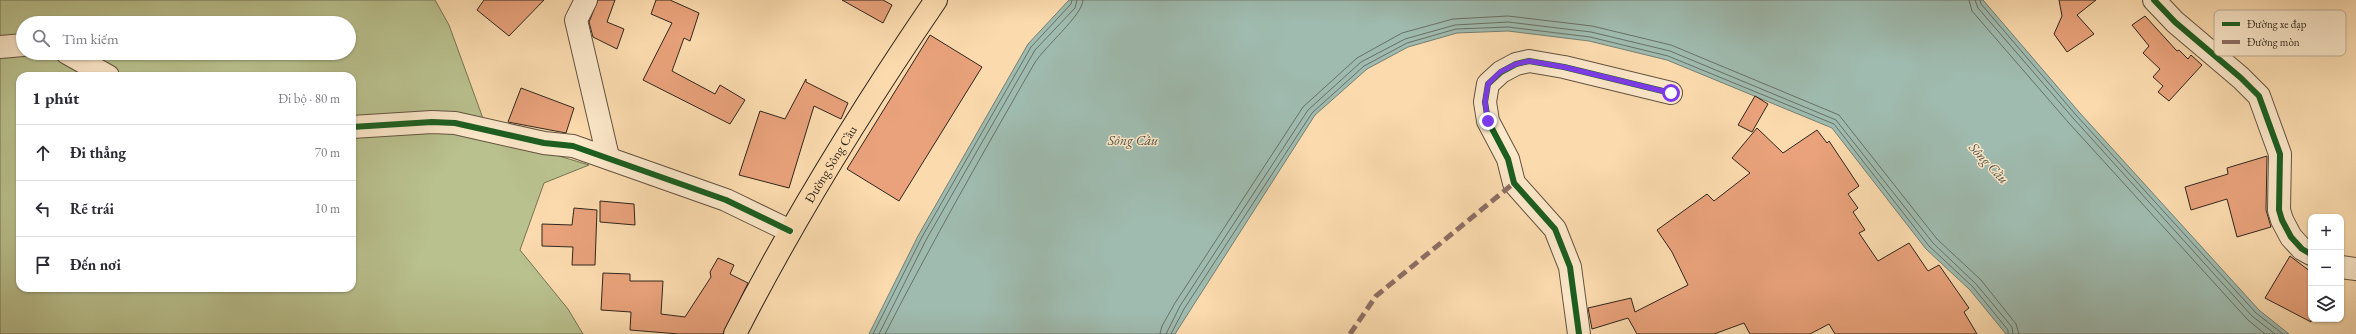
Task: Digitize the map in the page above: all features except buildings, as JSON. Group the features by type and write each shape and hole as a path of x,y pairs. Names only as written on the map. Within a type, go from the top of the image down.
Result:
{"main road":[{"name":"Đường Sông Cầu","path":"735,334 790,232 897,57 936,0"}],"street":[{"path":"586,0 576,20 608,157"},
{"path":"2154,0 2175,22 2214,55"},
{"path":"0,47 16,46"},
{"path":"2215,56 2260,96 2280,154 2279,210 2282,220 2291,237 2302,249 2308,252"},
{"path":"79,60 101,72"},
{"path":"1579,334 1570,267 1555,229 1514,183 1508,159 1488,121 1485,102 1488,84 1500,72 1516,64 1529,61 1571,68 1671,93"},
{"path":"356,127 426,122 455,123 544,143 573,146 608,157 726,200 790,232"},
{"path":"2344,267 2356,269"}],"green space":[{"path":"0,0 435,0 449,25 489,135 589,165 544,183 520,250 568,309 583,334 0,334"}],"water":[{"name":"Sông Cầu","path":"1069,0 1983,0 2079,112 2259,310 2289,334 2006,334 1970,290 1926,249 1832,128 1667,60 1589,41 1508,31 1457,33 1408,47 1367,69 1315,115 1175,334 869,334 918,236 1028,44"}],"marked path":[{"path":"1350,334 1376,296 1514,183"}],"cycle path":[{"path":"2154,0 2175,22 2214,55"},
{"path":"2215,56 2259,96 2280,154 2279,210 2282,220 2291,237 2302,249 2308,252"},
{"path":"1579,334 1570,267 1555,229 1514,183 1508,159 1488,121 1485,102 1488,84 1501,72 1516,64 1529,61 1564,67 1671,93"},
{"path":"356,127 432,122 455,123 544,143 573,146 726,200 790,231"}],"route":[{"path":"1488,121 1485,102 1488,84 1500,72 1516,64 1529,61 1616,78 1671,93"}]}
